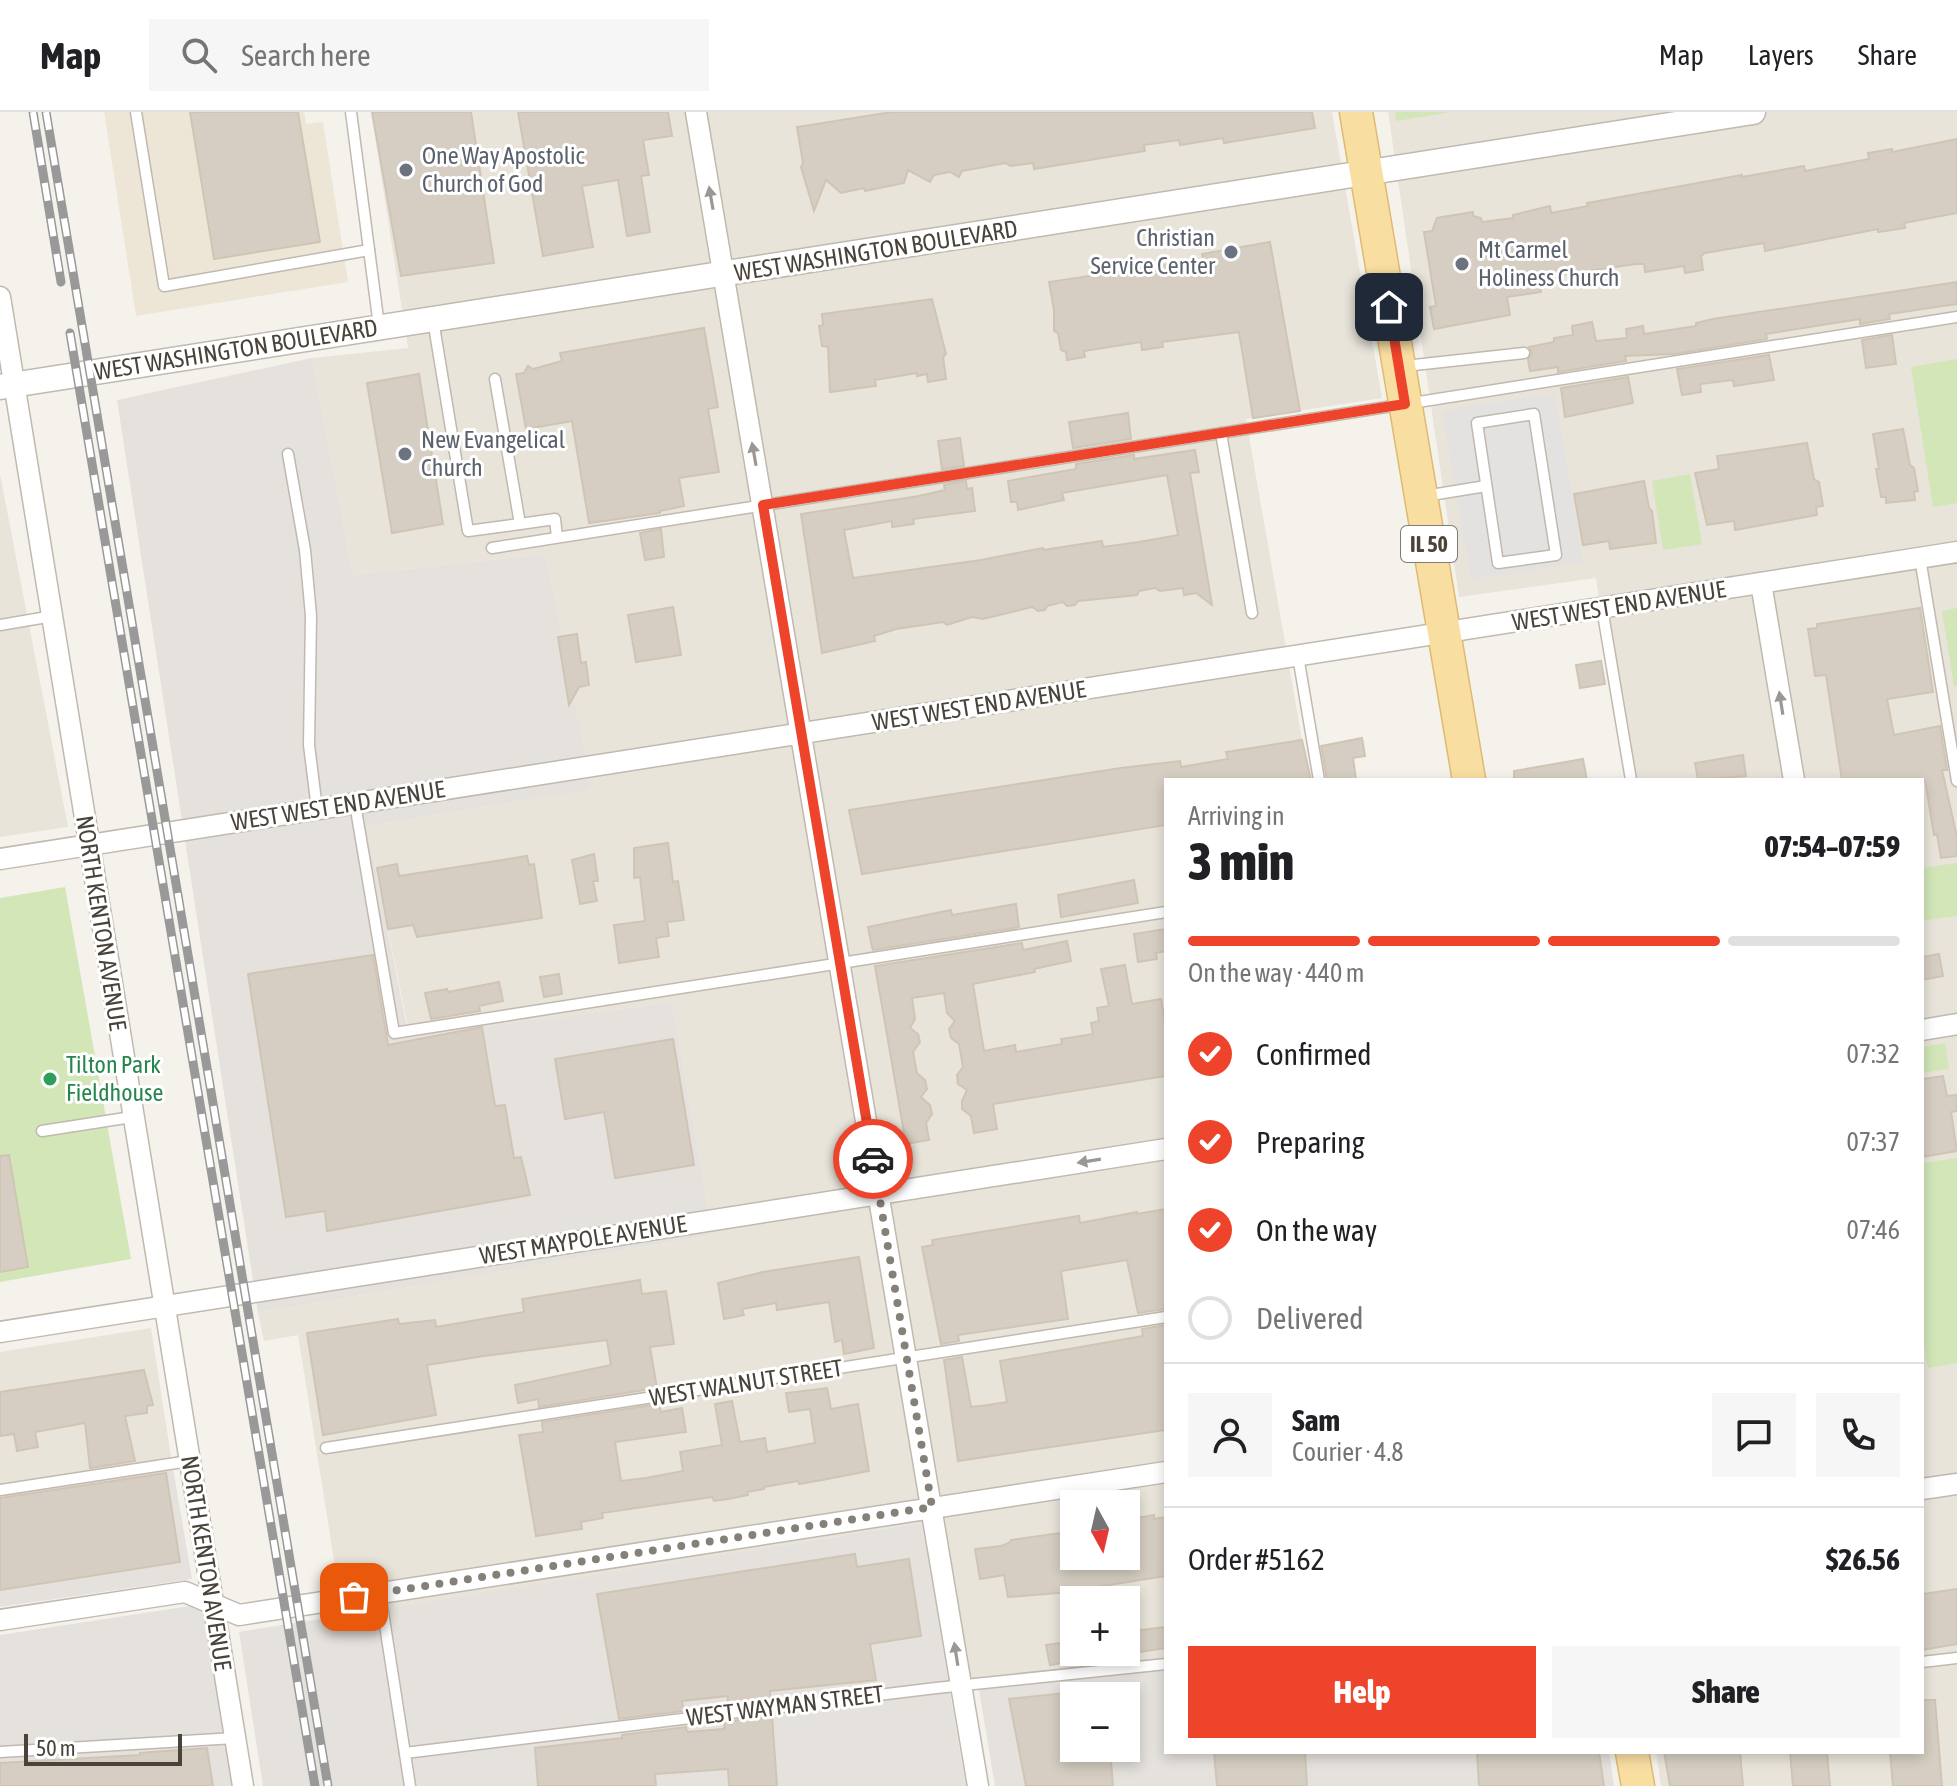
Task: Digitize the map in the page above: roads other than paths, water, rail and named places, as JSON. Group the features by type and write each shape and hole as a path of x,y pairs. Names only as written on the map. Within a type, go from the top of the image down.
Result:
{"main road":[{"name":"IL 50","path":"1356,112 1469,778"},
{"path":"1632,1754 1638,1786"}],"street":[{"path":"696,112 978,1786"},
{"name":"WEST WASHINGTON BOULEVARD","path":"8,386 1753,112"},
{"name":"NORTH KENTON AVENUE","path":"0,297 8,386 53,616 243,1786"},
{"name":"WEST WEST END AVENUE","path":"0,859 1957,552"},
{"path":"1761,583 1794,778"},
{"path":"1924,1030 1957,1024"},
{"name":"WEST MAYPOLE AVENUE","path":"0,1332 1164,1149"},
{"path":"0,1620 185,1592 239,1615 1164,1472"},
{"path":"1924,1489 1957,1484"}],"lane":[{"path":"136,112 164,286 369,250"},
{"path":"351,112 379,328"},
{"path":"492,548 1957,317"},
{"path":"433,320 468,531 555,519 557,537"},
{"path":"1399,367 1524,353"},
{"path":"495,379 520,524"},
{"path":"1534,414 1556,555 1498,563 1486,486 1477,423 1534,414"},
{"path":"1221,433 1252,613"},
{"path":"288,454 305,550 311,616 309,745 317,810"},
{"path":"1421,497 1486,486"},
{"path":"1920,558 1957,781"},
{"path":"1602,608 1631,778"},
{"path":"0,625 53,616"},
{"path":"1298,656 1319,778"},
{"path":"355,804 394,1033 1164,912"},
{"path":"42,1131 132,1117"},
{"name":"WEST WALNUT STREET","path":"326,1448 1164,1317"},
{"path":"0,1490 189,1461"},
{"path":"380,1593 410,1786"},
{"path":"1924,1662 1957,1658"},
{"name":"WEST WAYMAN STREET","path":"405,1753 961,1685 1164,1664"},
{"path":"0,1752 235,1738"}],"railway":[{"path":"33,112 61,282"},
{"path":"46,112 328,1786"},
{"path":"70,333 315,1786"}],"place":[{"name":"One Way Apostolic Church of God","path":"406,170"},
{"name":"Christian Service Center","path":"1231,252"},
{"name":"Mt Carmel Holiness Church","path":"1462,264"},
{"name":"New Evangelical Church","path":"405,454"},
{"name":"Tilton Park Fieldhouse","path":"50,1079"}]}
